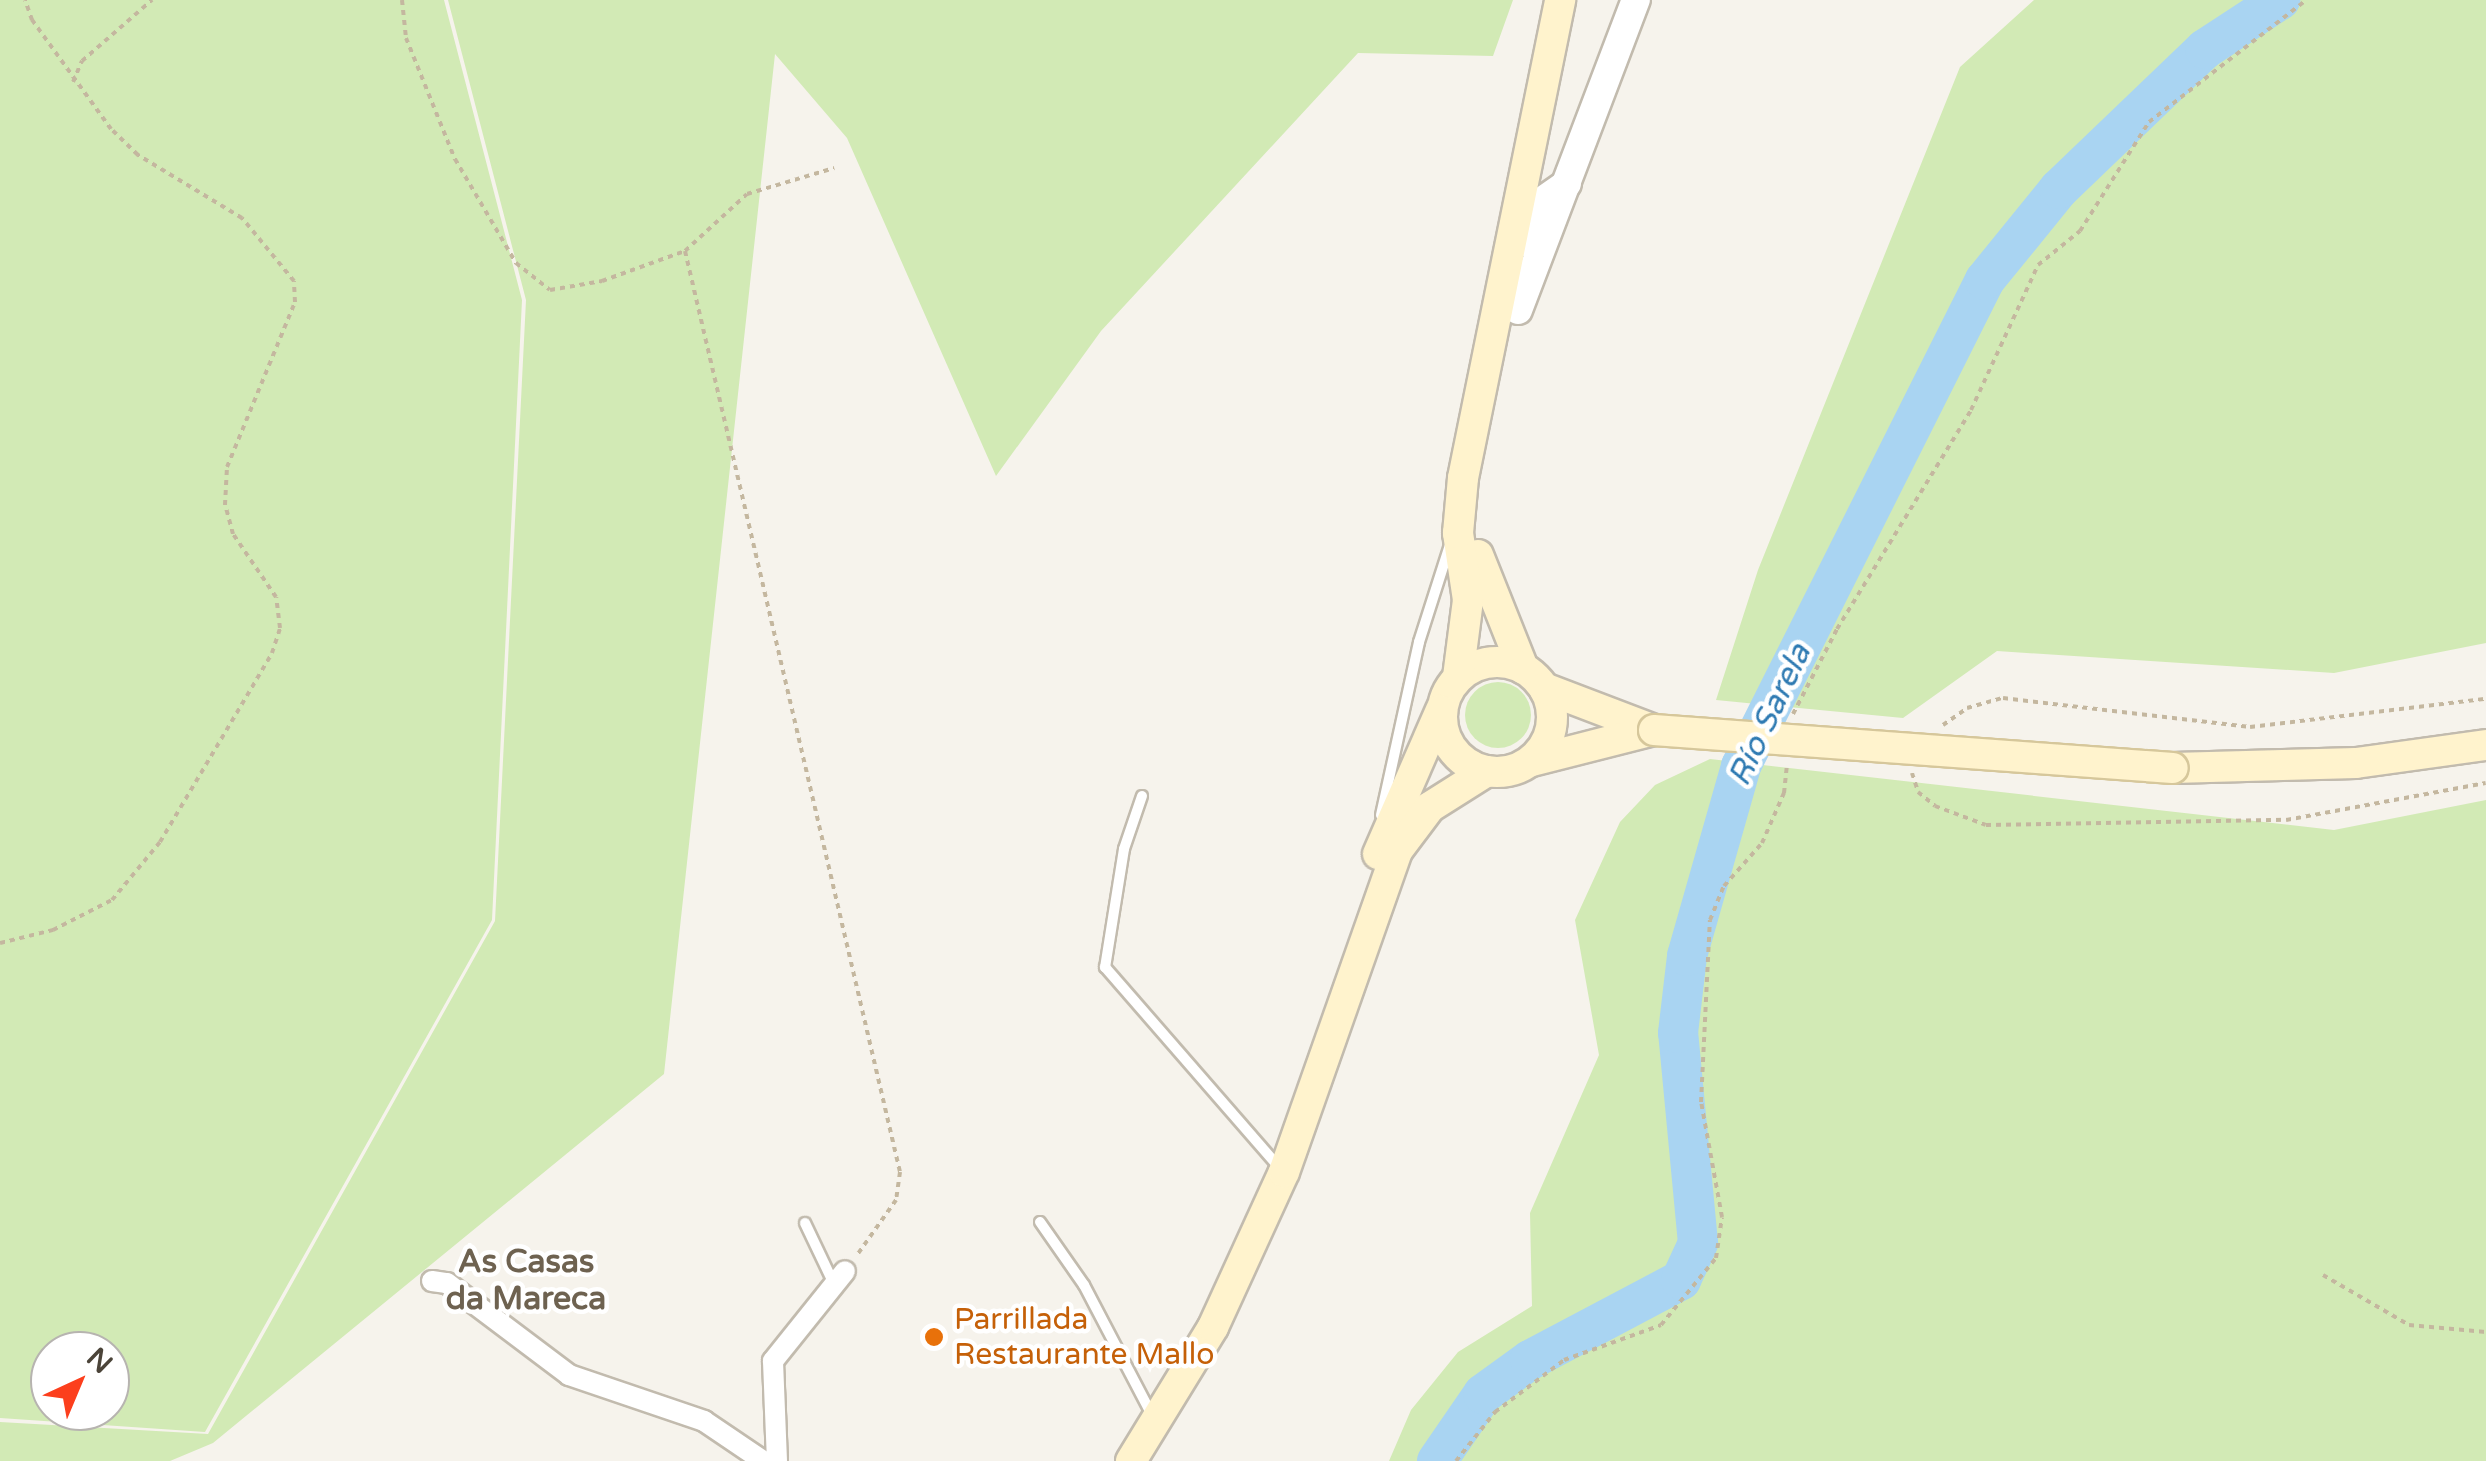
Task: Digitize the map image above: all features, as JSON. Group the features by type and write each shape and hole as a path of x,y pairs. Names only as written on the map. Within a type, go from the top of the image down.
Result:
{"main road":[{"path":"1350,979 1372,873 1412,772 1458,677 1468,600 1458,534 1462,478 1492,348 1560,0"},
{"path":"1532,761 1551,732 1534,678 1486,585 1476,538 1479,483 1540,200 1573,0"},
{"path":"1458,677 1484,663 1534,678 1654,730"},
{"path":"1442,710 1450,747 1486,771"},
{"path":"1131,1461 1213,1326 1284,1172 1350,979 1406,834 1443,796 1486,771 1516,770 1532,761 1654,730 2173,768 2356,763 2486,745"}],"street":[{"path":"1518,310 1636,0"},
{"path":"1492,348 1530,215 1540,200 1567,184"},
{"path":"777,1461 773,1361 840,1278"},
{"path":"432,1282 448,1283 570,1375 704,1421 764,1461"}],"lane":[{"path":"1372,873 1384,804 1441,559 1458,534"},
{"path":"1384,804 1412,772"},
{"path":"1142,796 1124,849 1105,967 1284,1172"},
{"path":"1040,1222 1084,1284 1156,1422"},
{"path":"804,1224 840,1278"}],"path":[{"path":"0,943 86,916 139,870 272,654 280,628 276,597 234,534 225,505 227,467 295,302 294,280 242,218 138,155 73,82 25,0"},
{"path":"73,82 82,61 152,0"},
{"path":"402,0 406,38 454,159 516,263 550,290 602,282 685,251 747,194 834,168"},
{"path":"685,251 900,1172 896,1200 840,1278"},
{"path":"2160,823 2286,820 2486,783"},
{"path":"2323,1275 2409,1325 2486,1332"}],"green space":[{"path":"0,0 444,0 522,300 492,920 205,1432 130,1427 130,1331 30,1331 30,1420 0,1418"},
{"path":"448,0 1513,0 1493,56 1358,53 1101,331 996,476 847,138 775,54 664,1074 213,1443 170,1461 0,1461 0,1422 30,1424 30,1431 130,1430 208,1434 495,921 526,300"},
{"path":"2034,0 2486,0 2486,643 2334,673 1997,651 1903,718 1716,700 1758,570 1960,67"},
{"path":"1498,682 1511,684 1521,692 1529,702 1529,728 1521,738 1511,746 1498,748 1485,746 1475,738 1467,728 1465,715 1467,702 1475,692 1485,684"},
{"path":"1710,759 2334,830 2486,800 2486,1461 1389,1461 1411,1410 1458,1352 1532,1306 1530,1213 1599,1055 1575,920 1620,822 1655,785"}],"waterway":[{"name":"Río Sarela","path":"1437,1461 1483,1394 1530,1360 1681,1280 1698,1243 1678,1033 1687,956 1741,766 1985,280 2059,189 2205,49 2280,0"}],"place":[{"name":"Parrillada Restaurante Mallo","path":"934,1337"}],"district":[{"name":"As Casas da Mareca","path":"526,1282"}]}
